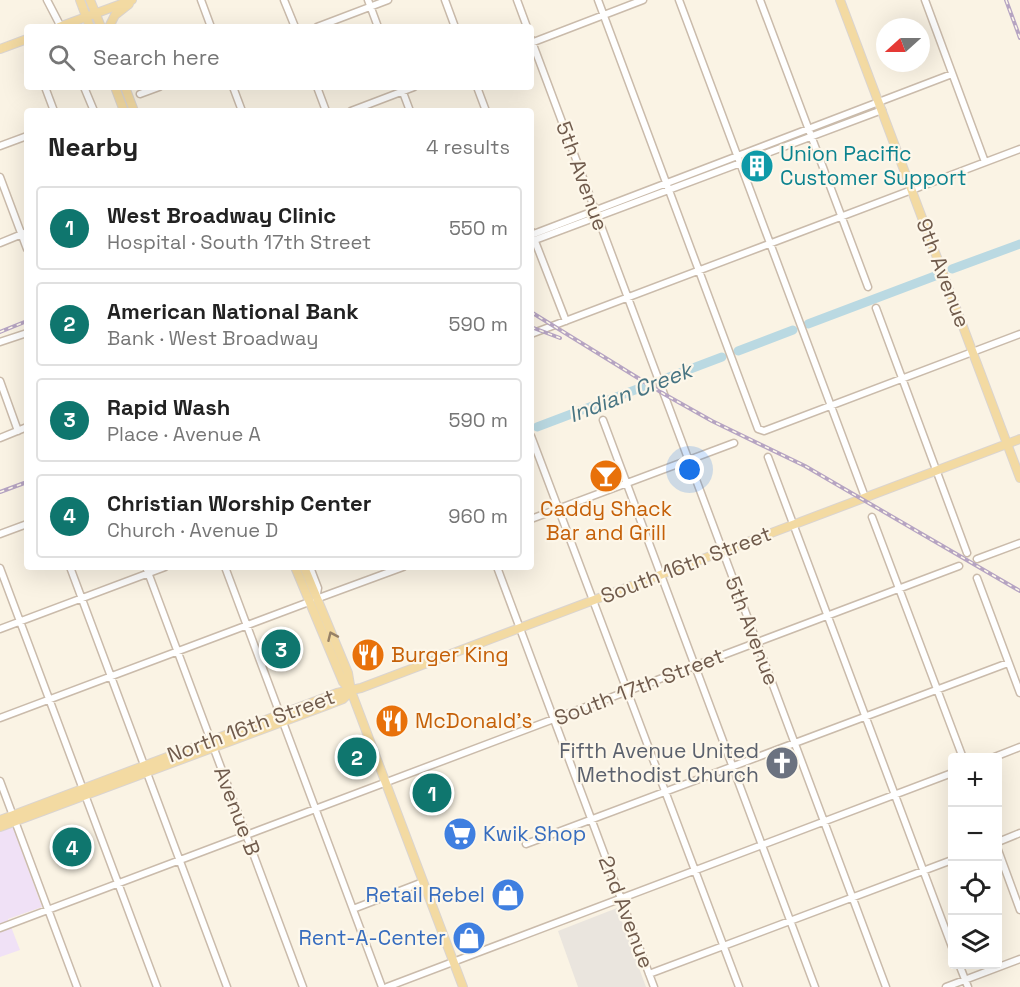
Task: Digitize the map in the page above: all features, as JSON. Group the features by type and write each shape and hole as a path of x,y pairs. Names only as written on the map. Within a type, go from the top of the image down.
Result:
{"main road":[{"path":"80,0 89,24"},
{"path":"90,0 100,24"},
{"path":"68,24 133,0"},
{"path":"110,24 115,15 133,0"},
{"name":"9th Avenue","path":"840,0 1020,478"},
{"path":"0,49 24,40"},
{"path":"116,90 123,108"},
{"path":"126,90 133,108"},
{"name":"South 16th Street","path":"351,691 1020,439"},
{"path":"297,570 313,601"},
{"path":"305,570 313,601 343,682 351,691 463,987"},
{"name":"North 16th Street","path":"0,820 14,818 281,718 339,692 351,691"},
{"name":"North 16th Street","path":"0,827 14,818"}],"street":[{"path":"47,0 59,24"},
{"path":"201,0 210,24"},
{"path":"284,0 294,24"},
{"path":"324,24 369,3 388,0"},
{"path":"445,0 454,24"},
{"path":"517,0 526,24"},
{"path":"598,0 698,271 760,430 764,431 1020,334"},
{"path":"534,40 643,0"},
{"path":"679,0 865,497"},
{"path":"760,0 868,287"},
{"path":"925,0 985,162"},
{"path":"369,3 377,24"},
{"name":"5th Avenue","path":"534,49 886,987"},
{"path":"810,133 878,101 952,74"},
{"path":"46,90 53,108"},
{"path":"85,90 92,108"},
{"path":"140,94 151,90"},
{"path":"234,90 241,108"},
{"path":"318,90 325,108"},
{"path":"358,108 399,90"},
{"path":"401,90 409,108"},
{"path":"478,90 485,108"},
{"path":"596,214 810,133 882,110"},
{"path":"0,146 24,137"},
{"path":"534,333 1020,149"},
{"path":"0,177 24,233 0,243"},
{"path":"534,234 633,203 667,187"},
{"path":"534,240 566,321"},
{"path":"876,308 967,553"},
{"path":"0,342 24,334"},
{"path":"0,381 18,430"},
{"path":"603,420 815,987"},
{"path":"0,438 24,428"},
{"path":"534,518 734,442"},
{"path":"534,444 739,987"},
{"path":"768,457 948,936"},
{"path":"872,517 961,753"},
{"path":"0,534 24,525"},
{"path":"978,559 1020,543"},
{"name":"South 17th Street","path":"0,928 959,566"},
{"path":"0,568 158,987"},
{"path":"71,570 227,987"},
{"path":"0,629 147,570"},
{"name":"Avenue B","path":"147,570 303,987"},
{"path":"226,570 382,987"},
{"path":"311,570 318,588 313,601"},
{"path":"0,718 395,570"},
{"name":"2nd Avenue","path":"498,570 654,987"},
{"path":"977,578 1020,693"},
{"path":"525,844 1008,663"},
{"path":"1002,754 1020,747"},
{"path":"387,987 948,774"},
{"path":"0,781 77,987"},
{"path":"1002,841 1020,834"},
{"path":"649,974 949,861"},
{"path":"1002,861 1020,910"},
{"path":"353,909 423,882"},
{"path":"946,987 1020,959"},
{"path":"961,969 968,987"}],"shaded area":[{"path":"13,827 42,907 8,919 20,950 0,957 0,832"},
{"path":"617,908 646,987 578,987 558,931"}],"waterway":[{"name":"Indian Creek","path":"952,269 1020,244"},
{"name":"Indian Creek","path":"808,324 935,276"},
{"name":"Indian Creek","path":"738,351 793,330"},
{"name":"Indian Creek","path":"537,427 722,357"}],"railway":[{"path":"1006,0 1020,38"},
{"path":"534,314 664,394 712,421 805,466 1020,591"},
{"path":"0,332 24,322"},
{"path":"534,328 560,338"},
{"path":"0,492 24,483"}],"place":[{"name":"Union Pacific Customer Support","path":"757,166"},
{"name":"Caddy Shack Bar and Grill","path":"606,476"},
{"name":"Rapid Wash","path":"281,649"},
{"name":"Burger King","path":"368,655"},
{"name":"McDonald's","path":"392,721"},
{"name":"American National Bank","path":"357,757"},
{"name":"Fifth Avenue United Methodist Church","path":"782,763"},
{"name":"West Broadway Clinic","path":"432,793"},
{"name":"Kwik Shop","path":"460,834"},
{"name":"Christian Worship Center","path":"72,847"},
{"name":"Retail Rebel","path":"508,895"},
{"name":"Rent-A-Center","path":"469,938"}]}
